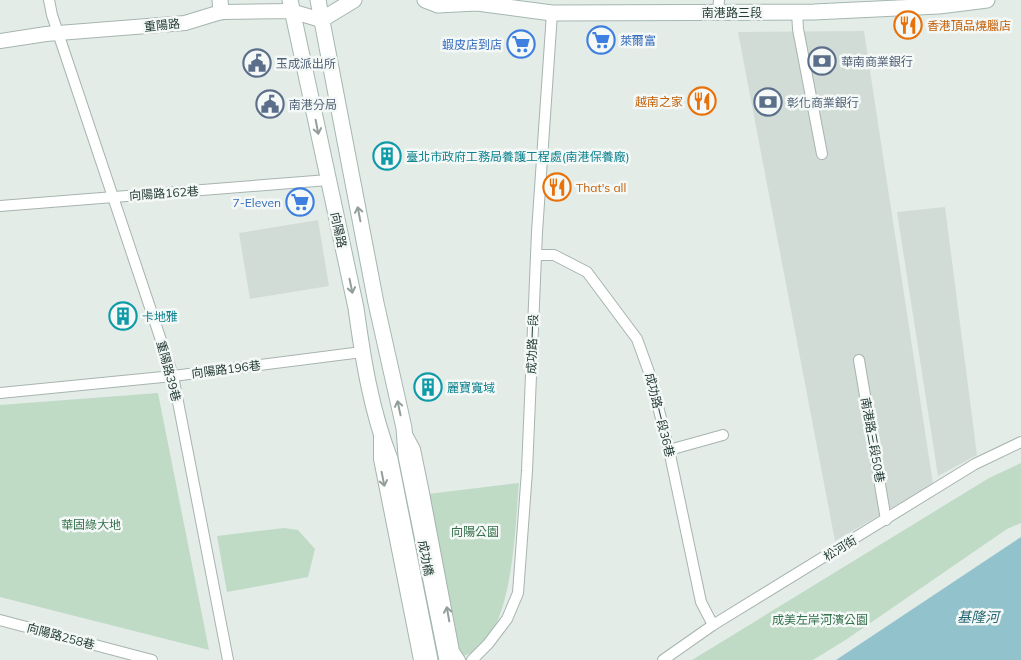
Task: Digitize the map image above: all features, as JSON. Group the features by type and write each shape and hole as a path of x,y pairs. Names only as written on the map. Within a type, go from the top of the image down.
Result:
{"main road":[{"name":"向陽路","path":"318,0 376,303 404,428 406,456"},
{"path":"321,20 354,0"},
{"name":"南港路三段","path":"425,0 438,5 472,1 552,13 719,6 797,12 939,6 987,0"},
{"name":"向陽路","path":"291,6 300,40 356,308 362,352 379,431 390,459"},
{"name":"成功橋","path":"406,456 447,660"},
{"name":"成功橋","path":"390,459 430,660"}],"street":[{"name":"重陽路39巷","path":"49,0 173,376 228,660"},
{"name":"重陽路","path":"0,41 185,23 220,6 291,6 321,20"},
{"path":"797,12 798,29 822,154"},
{"name":"成功路一段","path":"472,660 508,619 518,594 527,471 536,255 552,13"},
{"name":"向陽路162巷","path":"0,206 328,180"},
{"name":"成功路一段36巷","path":"536,255 554,255 586,272 621,315 637,339 650,375 669,450 701,602 713,625"},
{"name":"向陽路196巷","path":"0,393 173,376 362,352"},
{"name":"南港路三段50巷","path":"859,360 886,520"},
{"path":"404,428 415,449 440,568 454,651 460,660"},
{"path":"379,431 379,459 419,660"},
{"path":"669,450 723,436"},
{"name":"松河街","path":"663,660 713,625 975,464 1021,442"},
{"name":"向陽路258巷","path":"0,620 152,660"}],"shaded area":[{"path":"864,31 933,484 835,541 738,32"},
{"path":"945,207 977,455 938,476 897,212"},
{"path":"318,220 329,286 250,299 239,233"}],"green space":[{"name":"華固綠大地","path":"158,393 209,650 0,597 0,405"},
{"name":"成美左岸河濱公園","path":"1021,463 1021,523 1007,529 847,639 813,660 692,660 989,478"},
{"name":"向陽公園","path":"519,483 514,548 505,598 498,620 488,639 475,651 457,658 428,494"},
{"path":"284,528 298,530 315,549 308,577 227,592 217,536"}],"water":[{"name":"基隆河","path":"1021,537 1021,660 836,660"}],"place":[{"name":"香港頂品燒臘店","path":"908,25"},
{"name":"萊爾富","path":"601,40"},
{"name":"蝦皮店到店","path":"521,44"},
{"name":"華南商業銀行","path":"822,61"},
{"name":"玉成派出所","path":"257,63"},
{"name":"越南之家","path":"702,101"},
{"name":"彰化商業銀行","path":"768,102"},
{"name":"南港分局","path":"270,104"},
{"name":"臺北市政府工務局養護工程處(南港保養廠)","path":"387,156"},
{"name":"That's all","path":"557,187"},
{"name":"7-Eleven","path":"300,202"},
{"name":"卡地雅","path":"123,316"},
{"name":"麗寶寬域","path":"428,387"}]}
